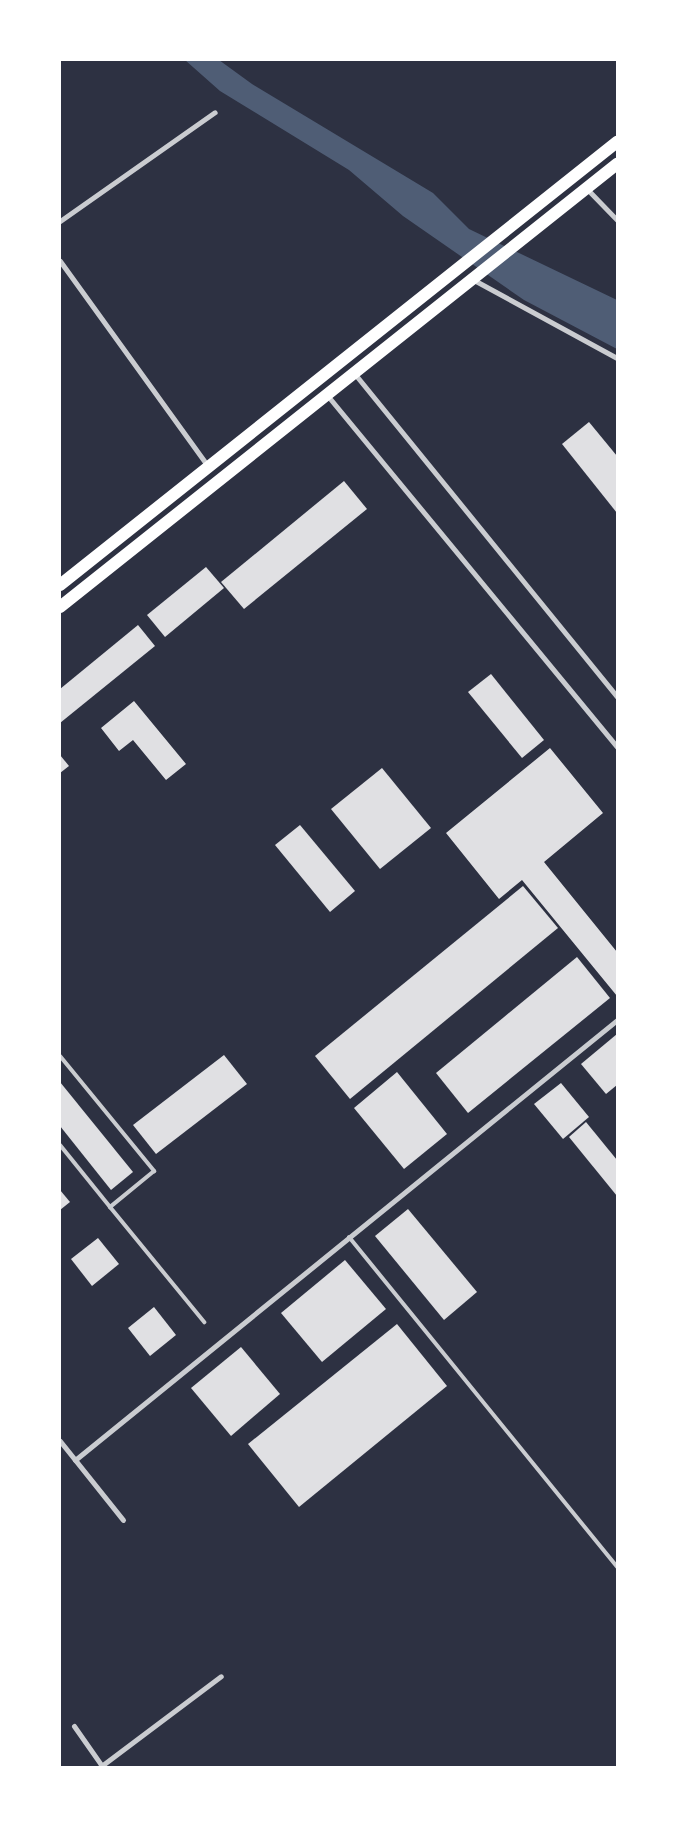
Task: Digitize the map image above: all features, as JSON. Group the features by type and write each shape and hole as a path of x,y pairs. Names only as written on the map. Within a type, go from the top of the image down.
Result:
{"main road":[{"path":"60,585 617,142"},
{"path":"60,607 617,164"}],"street":[{"path":"60,221 215,112"},
{"path":"586,188 617,220"},
{"path":"60,261 208,466"},
{"path":"472,279 617,358"},
{"path":"354,373 617,698"},
{"path":"327,394 617,747"},
{"path":"75,1460 617,1020"},
{"path":"60,1441 123,1520"},
{"path":"74,1726 101,1766 221,1676"}],"lane":[{"path":"60,1056 154,1171 110,1207"},
{"path":"60,1145 204,1322"},
{"path":"349,1237 617,1567"}],"water":[{"path":"185,60 219,60 252,84 433,193 469,229 617,300 617,349 524,300 403,216 349,170 220,91"}],"building":[{"path":"589,422 617,456 617,513 562,444"},
{"path":"344,481 367,509 244,609 221,582"},
{"path":"206,567 224,588 165,637 147,615"},
{"path":"138,625 155,646 60,723 60,689"},
{"path":"491,674 544,740 522,758 468,692"},
{"path":"134,701 186,764 166,780 133,740 119,751 101,728"},
{"path":"550,748 603,813 544,862 617,952 617,996 522,880 499,899 446,833"},
{"path":"60,755 69,766 60,773"},
{"path":"382,768 431,828 380,869 331,809"},
{"path":"300,825 355,891 330,912 275,845"},
{"path":"523,886 558,928 350,1099 315,1056"},
{"path":"577,957 610,998 468,1113 436,1073"},
{"path":"617,1034 617,1085 606,1094 581,1064"},
{"path":"224,1055 247,1084 156,1154 133,1125"},
{"path":"397,1072 447,1134 404,1169 354,1108"},
{"path":"60,1082 133,1172 111,1190 60,1126"},
{"path":"561,1083 589,1117 563,1139 534,1104"},
{"path":"586,1122 617,1160 617,1196 569,1137"},
{"path":"60,1190 70,1202 60,1210"},
{"path":"408,1209 477,1292 444,1320 375,1236"},
{"path":"98,1238 119,1264 92,1286 71,1259"},
{"path":"345,1260 386,1309 322,1362 281,1313"},
{"path":"154,1307 176,1335 150,1356 128,1328"},
{"path":"397,1324 447,1386 299,1507 248,1444"},
{"path":"241,1347 280,1394 231,1436 191,1388"}]}
